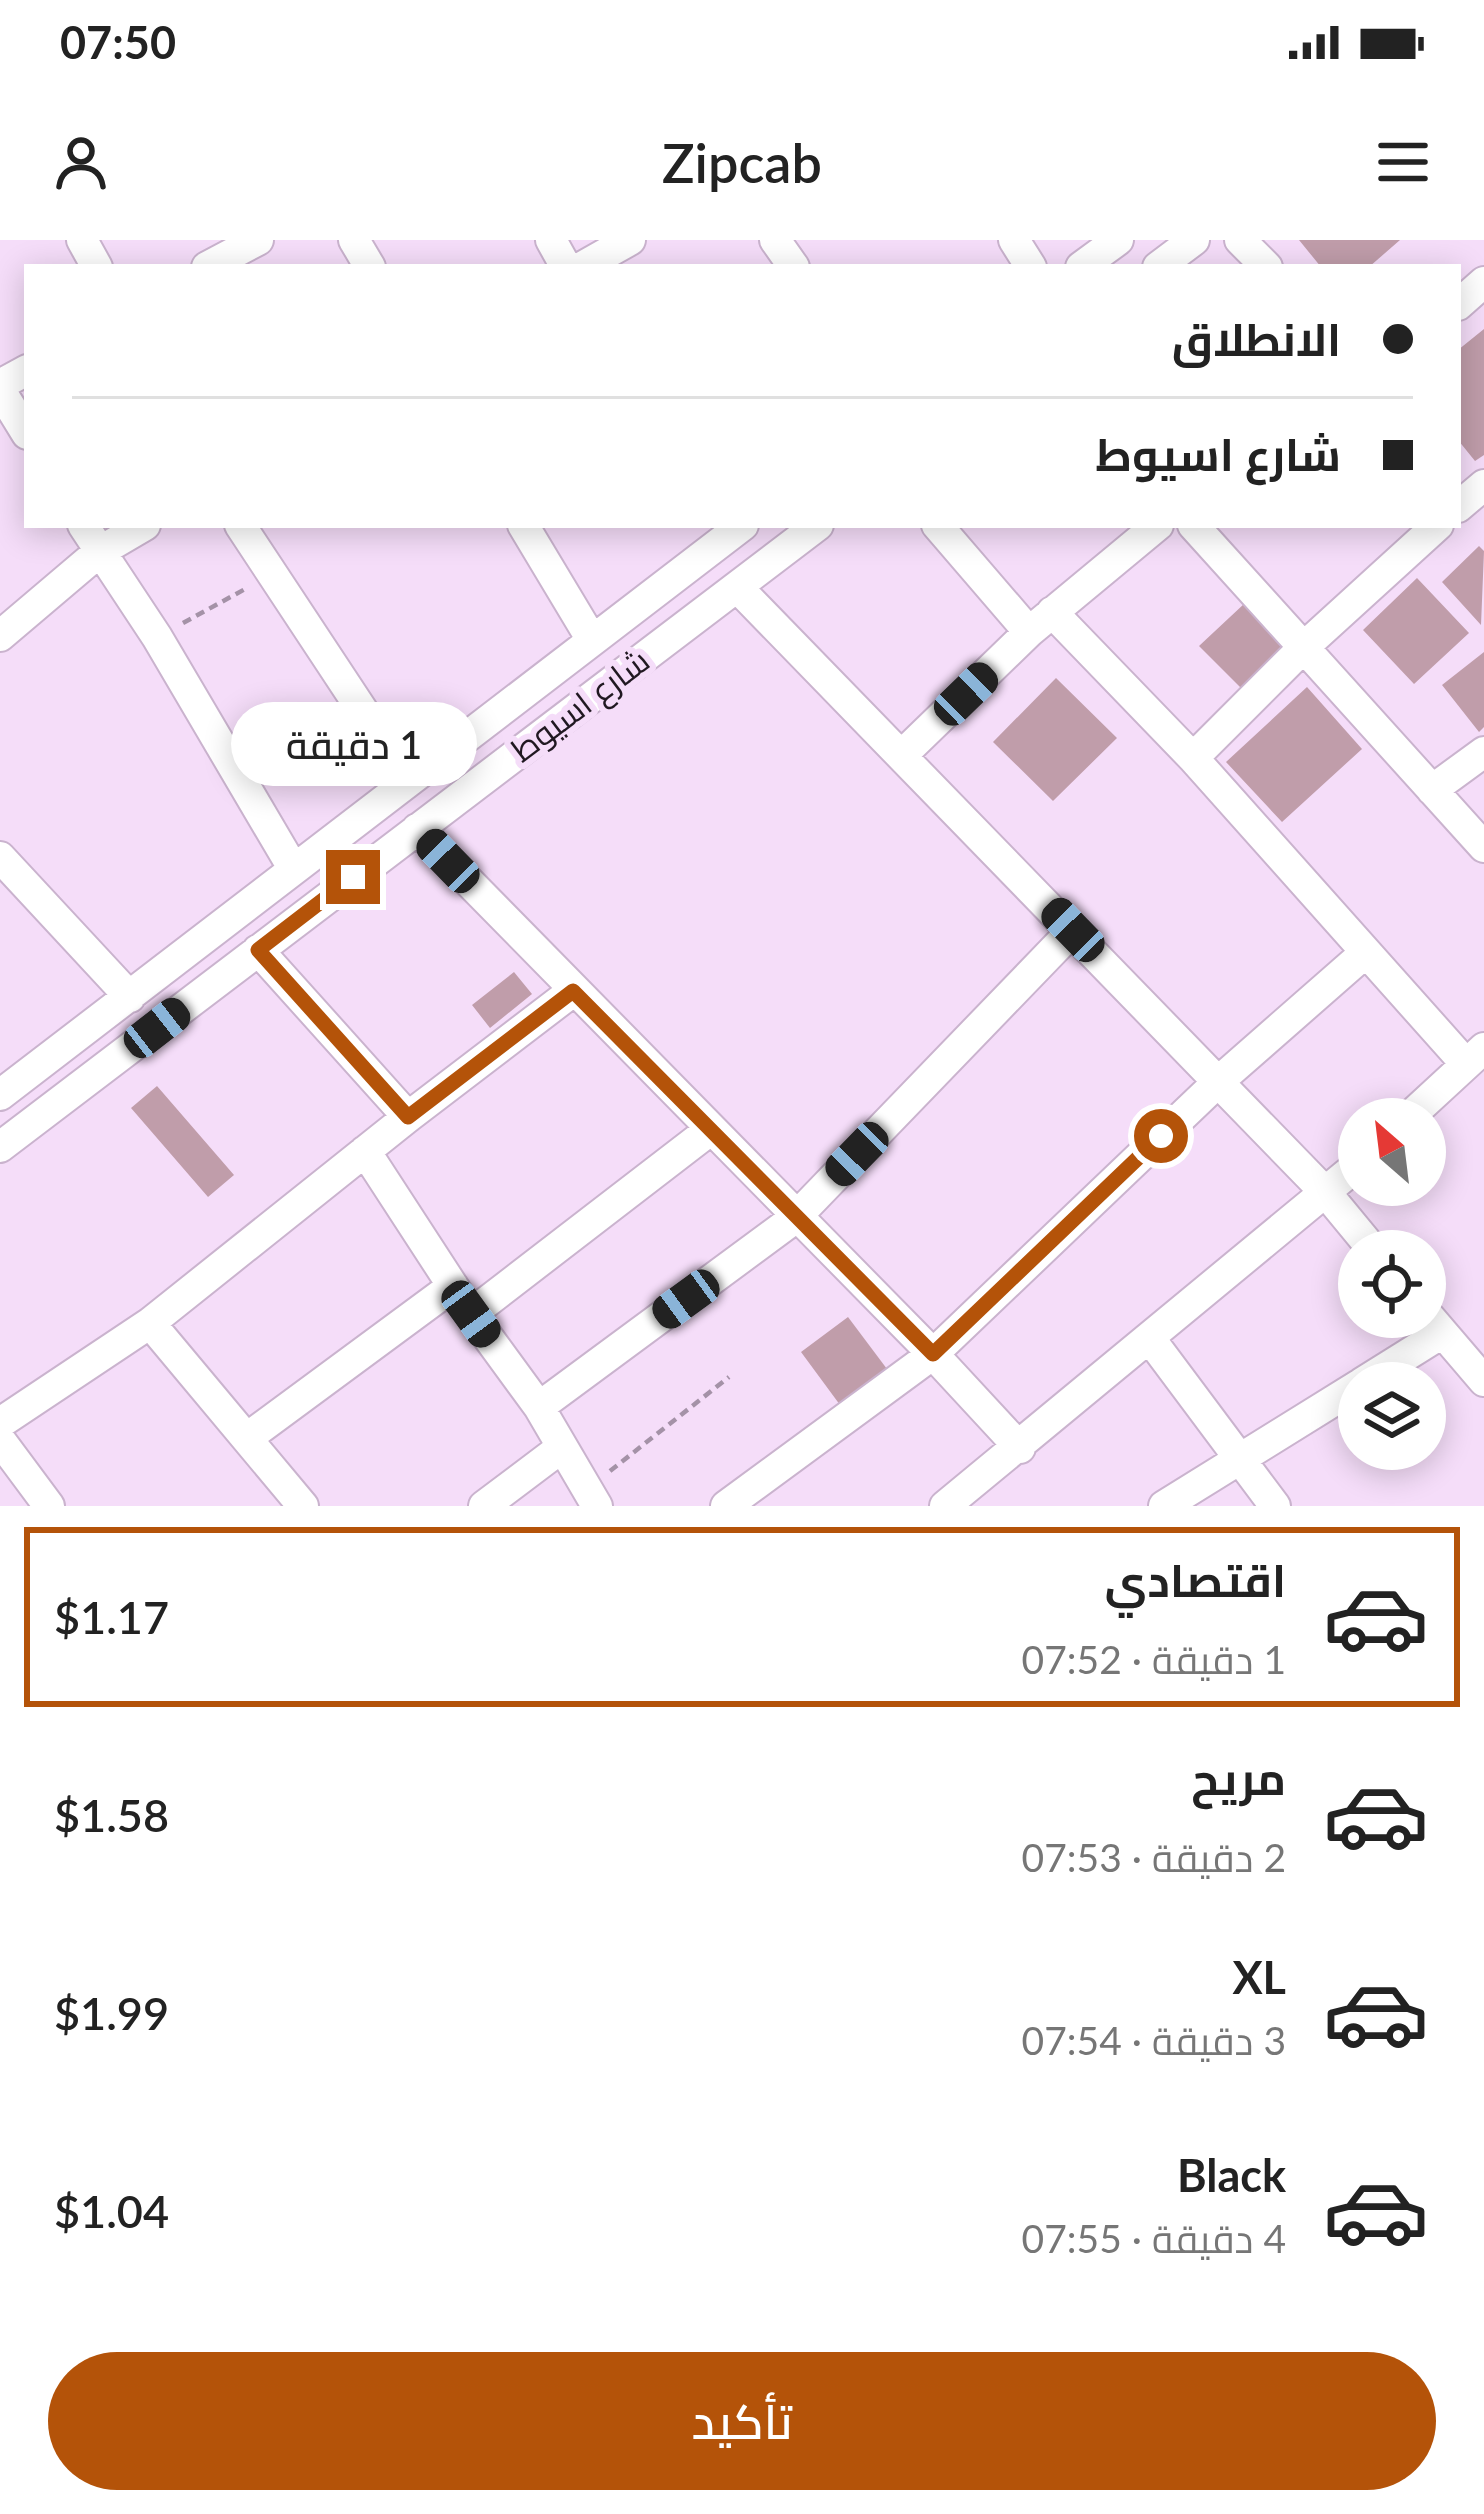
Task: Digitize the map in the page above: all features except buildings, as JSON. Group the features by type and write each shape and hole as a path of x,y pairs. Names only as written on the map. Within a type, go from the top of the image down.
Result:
{"street":[{"path":"213,264 257,240"},
{"path":"587,264 630,240"},
{"path":"1086,264 1118,240"},
{"path":"1162,264 1194,240"},
{"path":"1240,240 1264,264"},
{"path":"0,387 24,429"},
{"path":"84,528 157,638 293,868"},
{"path":"0,636 99,552 140,528"},
{"path":"242,528 410,782"},
{"path":"525,528 592,640"},
{"name":"شارع اسيوط","path":"0,1095 736,528"},
{"name":"شارع اسيوط","path":"0,1147 814,528"},
{"path":"941,528 1193,758 1366,953 1475,1056 1430,1098"},
{"path":"902,755 1041,622 1154,528"},
{"path":"1196,528 1484,848"},
{"path":"1193,758 1304,647 1435,528"},
{"path":"737,587 1220,1082 1358,1230"},
{"path":"1432,790 1484,752"},
{"path":"416,829 1020,1448"},
{"path":"0,857 130,997"},
{"path":"539,1407 795,1218 1073,930"},
{"path":"258,950 408,1117"},
{"path":"726,1506 933,1354 1220,1082 1366,953"},
{"path":"0,1423 150,1324 573,991"},
{"path":"471,1314 710,1130"},
{"path":"365,1151 471,1314 539,1407 591,1498"},
{"path":"966,1500 1020,1448 1338,1184"},
{"path":"247,1438 453,1286"},
{"path":"150,1324 303,1506"},
{"path":"1446,1337 1484,1381"},
{"path":"1387,1362 1416,1338"},
{"path":"1150,1340 1275,1506"},
{"path":"1164,1506 1338,1398"},
{"path":"0,1440 50,1506"},
{"path":"484,1506 561,1448"}],"path":[{"path":"157,638 272,574"},
{"path":"591,1498 729,1377"}],"route":[{"path":"353,877 258,950 408,1117 573,991 933,1354 1161,1136"}]}
